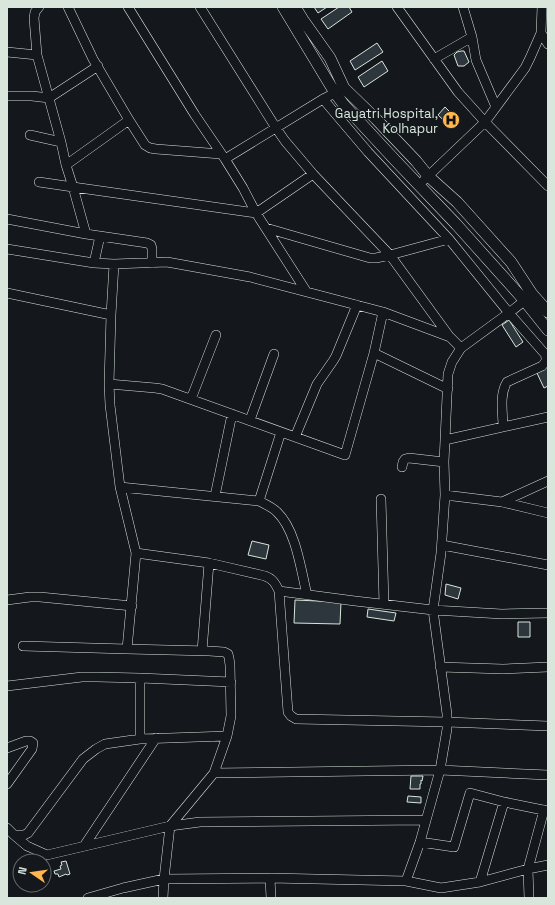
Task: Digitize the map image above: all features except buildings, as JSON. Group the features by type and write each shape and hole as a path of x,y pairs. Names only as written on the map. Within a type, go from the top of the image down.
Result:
{"main road":[{"path":"283,7 339,90 376,119 416,161 428,176 457,202 511,262 528,297 548,330"},
{"path":"295,7 330,58 344,105 456,224 528,297 548,312"}],"street":[{"path":"39,7 35,12 34,18 37,55 86,234"},
{"path":"68,7 93,59 129,120 145,144 150,148 223,157 276,128 339,90"},
{"path":"128,7 195,115 243,188 256,213 306,291"},
{"path":"200,7 285,141 313,174 390,255 450,337 462,348"},
{"path":"397,7 458,92 485,122 548,186"},
{"path":"463,7 479,68 496,107"},
{"path":"420,186 428,176 485,122 525,68 541,33 542,7"},
{"path":"541,33 548,44"},
{"path":"434,59 472,37"},
{"path":"7,52 37,55"},
{"path":"7,96 49,98 98,66"},
{"path":"323,99 368,152 449,238 509,313 545,354 547,359 542,366 506,382 502,394 504,427"},
{"path":"66,165 129,120"},
{"path":"30,135 61,142"},
{"path":"39,182 256,213 313,174"},
{"path":"7,219 86,234 147,243 151,245 152,263"},
{"path":"266,228 370,258 390,255 449,238"},
{"path":"94,263 100,236"},
{"path":"7,249 94,263 114,264 167,262 250,277 383,312 450,337"},
{"path":"114,264 109,384 110,405 120,487 136,553 127,649"},
{"path":"7,293 111,315"},
{"path":"406,881 420,842 440,770 447,729 433,610 442,544 445,495 444,462 448,374 452,362 462,348 528,297"},
{"path":"296,437 317,384 333,362 357,305"},
{"path":"109,384 155,388 191,399 345,455 374,353 383,312"},
{"path":"191,399 216,335"},
{"path":"374,353 448,388"},
{"path":"250,420 274,354"},
{"path":"215,496 232,414"},
{"path":"445,440 548,417"},
{"path":"259,501 281,432"},
{"path":"402,467 405,459 409,458 444,462"},
{"path":"502,502 548,481"},
{"path":"120,487 259,501 276,511 281,516 291,533 295,542 307,595"},
{"path":"445,495 502,502 548,513"},
{"path":"381,499 384,604"},
{"path":"442,544 548,565"},
{"path":"136,553 209,563 265,576 271,578 275,582 279,591 288,712 296,719 548,726"},
{"path":"202,651 209,563"},
{"path":"279,591 433,610 502,614 548,613"},
{"path":"7,600 40,597 132,606"},
{"path":"23,646 202,651 224,652 228,654 230,665 231,716 227,736 214,773 170,826 163,898"},
{"path":"440,667 503,669 548,667"},
{"path":"7,686 82,677 230,682"},
{"path":"140,678 140,739"},
{"path":"14,835 24,835 28,833 83,759 105,744 140,739 227,736"},
{"path":"84,846 156,738"},
{"path":"7,748 26,741 33,743 32,749 7,784"},
{"path":"214,773 440,770 548,775"},
{"path":"420,842 454,847 470,793 546,811 528,869 529,898"},
{"path":"480,882 504,802"},
{"path":"7,828 27,846 47,855 170,826 200,822 426,820"},
{"path":"93,897 123,888 164,879 270,878 406,881 440,888 480,882 548,865"},
{"path":"270,878 270,898"}],"place":[{"name":"Gayatri Hospital, Kolhapur","path":"451,120"}]}
